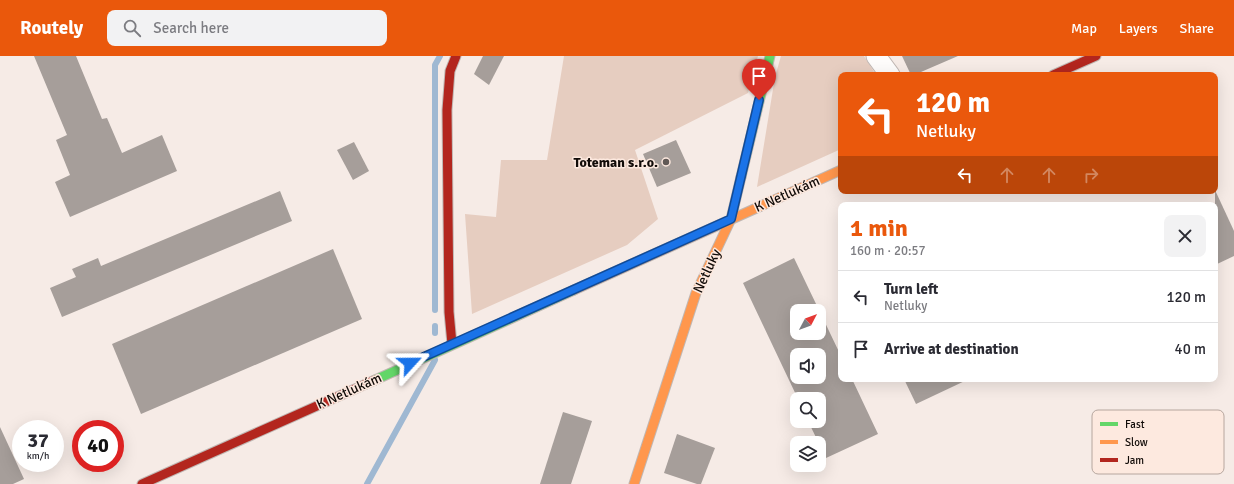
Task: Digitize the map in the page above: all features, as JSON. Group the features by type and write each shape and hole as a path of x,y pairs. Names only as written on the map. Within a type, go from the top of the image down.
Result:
{"street":[{"path":"452,344 449,312 447,110 450,71 456,56"},
{"name":"Netluky","path":"634,484 696,293 731,219 770,56"},
{"path":"876,56 888,72"},
{"path":"1060,72 1096,56"},
{"name":"K Netlukám","path":"142,484 838,171"}],"shaded area":[{"path":"564,56 758,56 748,93 635,150 658,219 627,245 472,314 465,214 496,217 501,160 547,160"},
{"path":"781,56 864,56 874,72 838,72 838,150 757,187 775,77"}],"building":[{"path":"34,56 76,56 102,119 107,118 122,153 162,135 177,171 70,217 55,182 70,175 56,140 67,135"},
{"path":"483,56 504,56 489,85 474,74"},
{"path":"902,56 958,56 921,72 910,72"},
{"path":"676,140 691,173 657,187 643,154"},
{"path":"354,142 369,171 353,180 337,150"},
{"path":"280,191 292,221 62,317 50,288 76,277 72,269 98,258 101,266"},
{"path":"1215,194 1217,194 1234,231 1234,256 1218,264 1218,202 1215,202"},
{"path":"333,249 362,319 141,414 112,344"},
{"path":"794,258 816,304 790,304 790,340 826,340 826,325 838,350 838,382 853,382 878,434 826,458 826,436 815,436 811,428 826,428 826,392 795,392 791,384 826,384 826,348 790,348 790,382 743,283"},
{"path":"905,382 963,382 916,404"},
{"path":"563,412 592,421 571,484 540,484"},
{"path":"0,427 12,453 12,472 21,472 24,479 13,484 0,484"},
{"path":"677,434 715,448 701,484 664,473"}],"waterway":[{"path":"435,310 435,65 440,56"},
{"path":"435,326 435,333"},
{"path":"367,484 435,360"}],"traffic: fast":[{"path":"741,177 770,56"},
{"path":"375,380 574,290"}],"traffic: slow":[{"path":"574,290 838,171"},
{"path":"634,484 696,293 731,219 741,177"}],"traffic: jam":[{"path":"452,344 449,312 447,110 450,71 456,56"},
{"path":"1060,72 1096,56"},
{"path":"142,484 375,380"}],"place":[{"name":"Toteman s.r.o.","path":"666,162"}],"route":[{"path":"410,363 731,219 759,100"}]}
